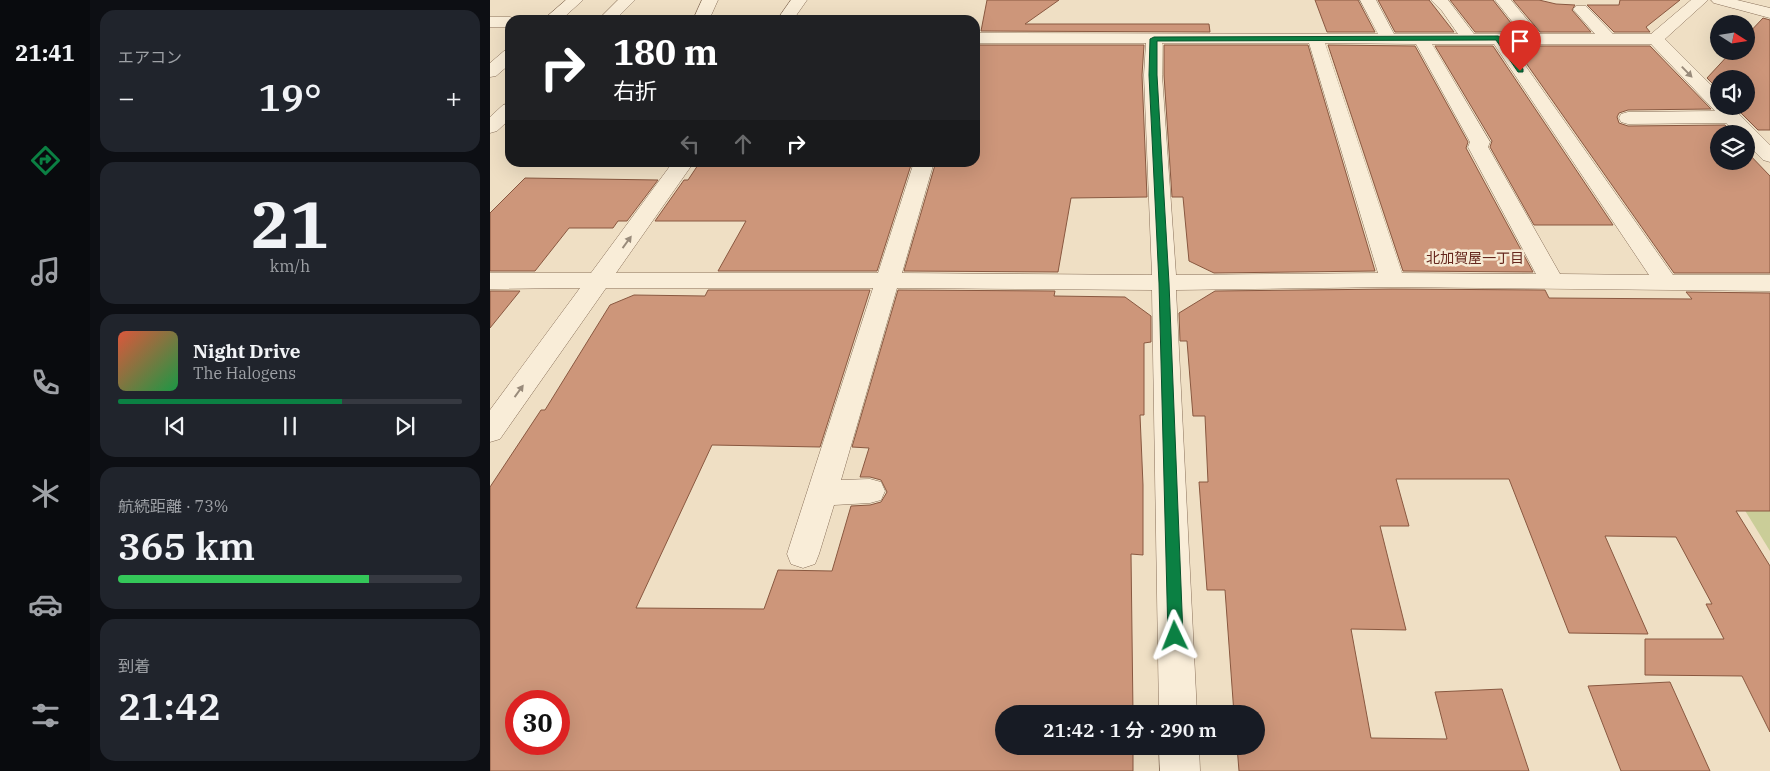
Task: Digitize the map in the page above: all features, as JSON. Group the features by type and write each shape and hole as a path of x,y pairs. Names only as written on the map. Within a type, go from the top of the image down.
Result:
{"street":[{"path":"557,15 575,0"},
{"path":"611,15 627,0"},
{"path":"703,15 710,0"},
{"path":"788,15 799,0"},
{"path":"1368,0 1388,38"},
{"path":"1439,0 1448,8 1468,38"},
{"path":"1504,0 1534,38"},
{"path":"980,38 1655,39 1700,0"},
{"path":"1719,0 1770,13"},
{"path":"1581,9 1609,39"},
{"path":"490,22 505,22"},
{"path":"1315,38 1392,280"},
{"path":"1421,38 1480,142 1478,147 1552,281"},
{"path":"1498,38 1667,283"},
{"path":"1154,39 1153,75 1164,283 1178,705"},
{"path":"1655,39 1710,95"},
{"path":"490,72 505,59"},
{"path":"1628,118 1710,110"},
{"path":"490,127 505,114"},
{"path":"1730,115 1770,156"},
{"path":"490,431 680,167"},
{"path":"803,554 922,167"},
{"path":"490,281 887,280 1164,283 1392,280 1770,283"},
{"path":"822,493 870,491"},
{"path":"1179,755 1180,771"}],"green space":[{"path":"1728,483 1770,483 1770,551"}],"building":[{"path":"987,0 1059,0 1025,24 1209,24 1210,32 981,31"},
{"path":"1315,0 1358,0 1375,32 1327,32"},
{"path":"1378,0 1429,0 1454,32 1395,32"},
{"path":"1450,0 1493,0 1518,32 1475,32"},
{"path":"1513,0 1539,0 1556,4 1575,5 1572,10 1591,32 1540,32"},
{"path":"1620,0 1680,0 1646,27 1650,32 1614,32 1587,5 1619,5"},
{"path":"1763,18 1770,20 1770,130 1758,130 1743,115 1755,115 1755,70 1714,70 1724,60 1755,60 1755,26"},
{"path":"980,45 1144,45 1142,75 1147,197 1071,198 1058,272 904,271 934,167 980,167"},
{"path":"1164,45 1308,45 1375,271 1214,273 1189,261 1183,197 1172,197 1164,75"},
{"path":"1328,45 1415,46 1468,142 1466,148 1533,272 1403,271"},
{"path":"1435,46 1493,46 1613,225 1534,225 1490,147 1492,141"},
{"path":"1514,46 1650,46 1710,109 1628,110 1619,113 1617,117 1619,123 1628,126 1710,125 1710,170 1755,170 1755,160 1770,176 1770,273 1674,273"},
{"path":"697,167 910,167 877,271 718,271 746,221 655,221 684,180 688,180"},
{"path":"525,178 658,180 627,221 618,221 613,228 569,228 535,271 490,271 490,213"},
{"path":"708,290 870,290 820,447 712,445 636,608 764,609 778,570 832,571 851,506 870,505 881,502 887,492 881,480 860,477 869,448 852,447 898,290 1055,291 1054,296 1125,297 1151,316 1151,342 1144,343 1144,415 1140,415 1143,555 1131,554 1133,705 995,705 995,755 1133,755 1133,771 490,771 490,487 541,410 545,410 610,305 634,295 705,296"},
{"path":"1545,290 1549,298 1692,299 1686,292 1770,293 1770,511 1736,511 1770,566 1770,732 1742,676 1645,675 1645,639 1724,639 1706,604 1712,604 1676,537 1605,536 1648,634 1569,633 1509,479 1396,479 1409,526 1380,526 1406,630 1351,629 1371,738 1447,739 1435,692 1502,689 1529,771 1239,771 1238,755 1265,755 1265,705 1233,705 1225,590 1207,590 1199,482 1208,482 1205,416 1193,416 1187,341 1180,341 1179,313 1215,291"},
{"path":"490,291 520,291 490,328"},
{"path":"1670,682 1710,771 1621,771 1588,686"}],"district":[{"name":"北加賀屋一丁目","path":"1475,258"}],"route":[{"path":"1175,636 1164,283 1153,75 1154,39 1498,38 1520,71"}]}
